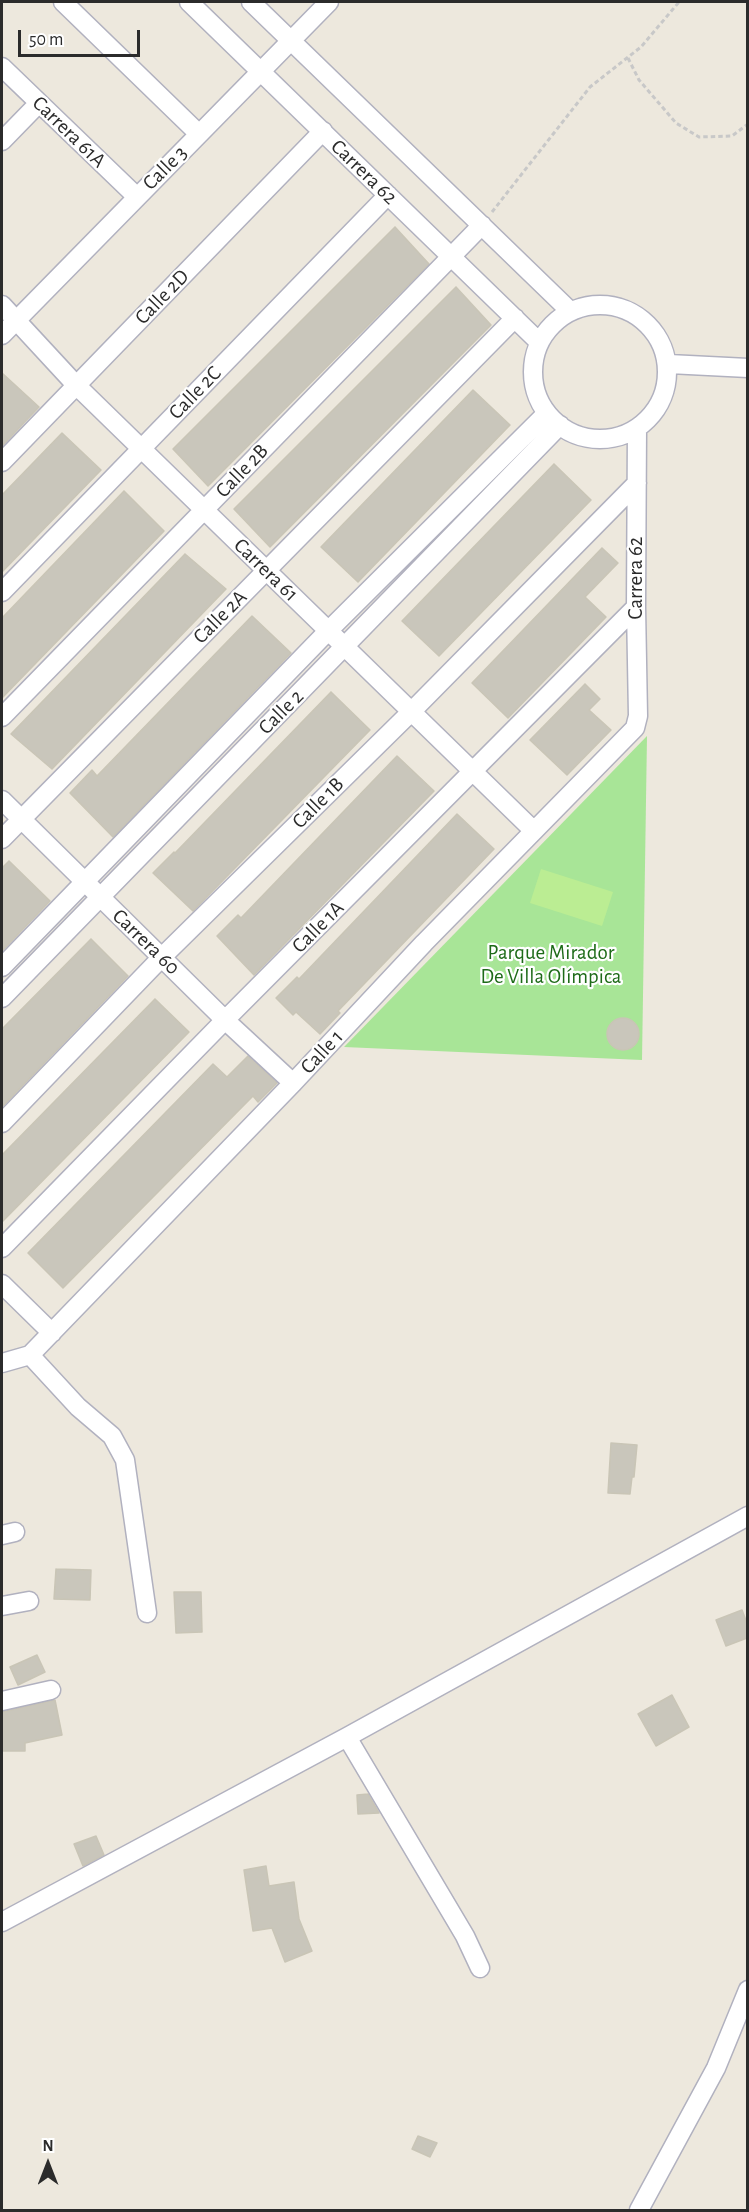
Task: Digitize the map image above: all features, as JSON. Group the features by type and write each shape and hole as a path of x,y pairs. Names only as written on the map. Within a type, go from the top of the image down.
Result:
{"street":[{"path":"63,2 200,134"},
{"name":"Carrera 62","path":"189,2 539,342"},
{"name":"Carrera 62","path":"251,2 570,310"},
{"name":"Calle 3","path":"2,335 329,2"},
{"name":"Carrera 61A","path":"2,67 137,197"},
{"path":"2,141 39,103"},
{"name":"Calle 2D","path":"2,462 323,131"},
{"name":"Calle 2C","path":"2,592 388,195"},
{"name":"Calle 2B","path":"2,717 482,225"},
{"name":"Carrera 61","path":"2,305 76,386 534,831"},
{"path":"589,305 612,305 634,313 651,328 663,347 669,364 665,392 654,412 637,428 618,436 598,439 578,435 554,419 538,397 533,378 534,359 539,342 552,325 570,310 589,305"},
{"name":"Calle 2A","path":"2,839 515,318"},
{"path":"669,364 747,368"},
{"name":"Calle 2","path":"2,967 328,631 554,419"},
{"name":"Calle 2","path":"2,998 345,648 554,419"},
{"name":"Carrera 62","path":"636,728 638,716 637,428"},
{"name":"Calle 1B","path":"2,1123 162,957 411,712 637,483"},
{"name":"Calle 1A","path":"2,1248 636,607"},
{"name":"Calle 1","path":"30,1355 293,1083 424,943 636,728"},
{"name":"Carrera 60","path":"2,800 225,1020 293,1083"},
{"path":"2,1284 52,1333"},
{"path":"2,1362 30,1355 78,1407 112,1436 125,1460 147,1613"},
{"path":"2,1922 347,1737 747,1516"},
{"path":"2,1606 29,1601"},
{"path":"2,1701 51,1690"},
{"path":"347,1737 465,1936 480,1968"},
{"path":"639,2211 716,2067 747,1990"}],"path":[{"path":"482,225 590,87 641,47 679,2"},
{"path":"628,58 639,80 676,123 699,137 732,136 747,124"}],"green space":[{"name":"Parque Mirador De Villa Olímpica","path":"647,736 642,1060 344,1047"},
{"path":"541,869 613,892 602,926 530,903"}],"building":[{"path":"395,227 429,264 208,486 173,449"},
{"path":"456,287 491,325 270,547 234,509"},
{"path":"2,373 39,407 2,446"},
{"path":"473,390 510,425 358,582 321,547"},
{"path":"62,433 101,470 2,572 2,495"},
{"path":"554,464 591,500 439,656 402,621"},
{"path":"124,491 164,531 2,698 2,618"},
{"path":"602,548 618,563 585,597 606,617 508,718 472,683"},
{"path":"185,554 226,589 52,769 11,734"},
{"path":"252,616 291,653 113,837 70,793 92,770 97,776"},
{"path":"585,684 600,699 589,710 611,730 567,775 530,740"},
{"path":"331,692 370,730 193,911 153,873"},
{"path":"397,756 434,791 254,975 217,936 238,915 241,918"},
{"path":"457,814 494,849 338,1011 340,1013 320,1034 296,1012 293,1015 276,998 297,977 299,979"},
{"path":"9,861 50,901 2,951 2,868"},
{"path":"91,939 128,976 2,1107 2,1029"},
{"path":"155,999 189,1032 2,1222 2,1155"},
{"path":"623,1018 634,1023 639,1034 634,1045 623,1050 612,1045 607,1034 612,1023"},
{"path":"248,1056 277,1083 258,1102 253,1096 63,1288 28,1253 213,1064 227,1077"},
{"path":"611,1443 637,1445 630,1494 608,1493"},
{"path":"56,1569 91,1570 90,1600 54,1599"},
{"path":"174,1592 201,1592 202,1632 176,1633"},
{"path":"742,1610 747,1623 747,1638 726,1646 716,1620"},
{"path":"37,1655 45,1672 18,1685 10,1667"},
{"path":"672,1695 689,1727 656,1746 638,1714"},
{"path":"55,1700 62,1735 25,1743 25,1751 2,1751 2,1712"},
{"path":"368,1794 379,1813 358,1814 357,1795"},
{"path":"96,1836 104,1855 83,1866 74,1844"},
{"path":"266,1866 269,1886 294,1882 299,1919 312,1951 285,1962 272,1928 253,1931 244,1870"},
{"path":"418,2136 437,2143 430,2157 412,2149"}]}
